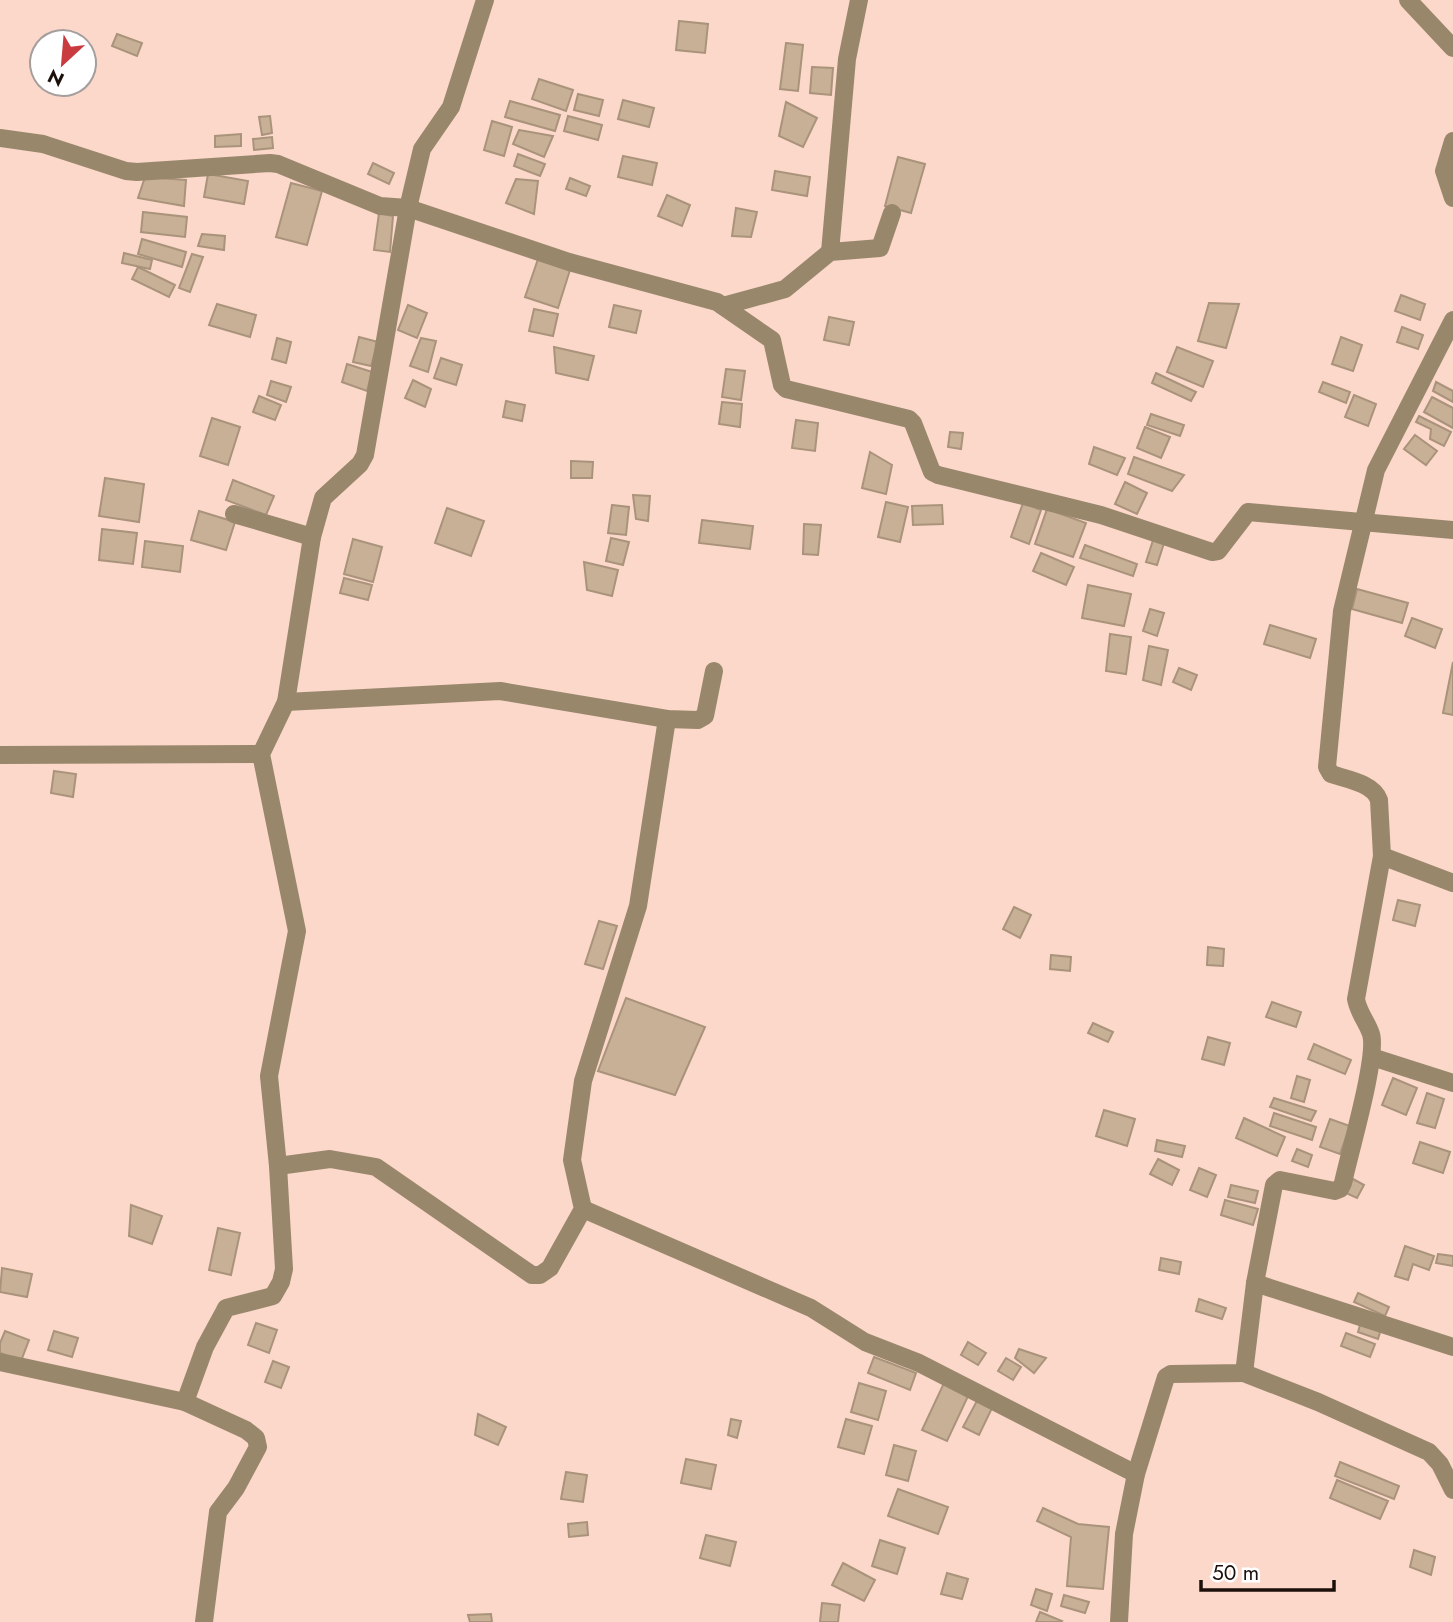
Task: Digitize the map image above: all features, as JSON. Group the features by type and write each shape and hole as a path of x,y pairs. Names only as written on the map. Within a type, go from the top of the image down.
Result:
{"street":[{"path":"185,1402 205,1346 226,1308 273,1296 281,1282 284,1253 269,1076 297,931 261,754 286,702 312,537 326,493 360,464 365,455 408,208 422,149 451,107 485,0"},
{"path":"830,252 847,59 859,0"},
{"path":"1408,0 1453,48"},
{"path":"0,138 43,144 126,171 270,163 380,206 408,208 569,262 723,306 772,340 782,385 786,389 909,419 932,472 1101,515 1212,552 1218,551 1248,512 1453,530"},
{"path":"1453,141 1444,171 1453,198"},
{"path":"723,306 785,289 830,252 880,248 892,213"},
{"path":"1244,1373 1255,1283 1276,1181 1335,1191 1340,1189 1371,1057 1371,1033 1357,1007 1356,999 1382,856 1379,800 1377,793 1370,788 1331,774 1326,760 1342,611 1378,463 1453,320"},
{"path":"234,514 312,537"},
{"path":"286,702 499,691 667,719 698,720 705,716 715,671"},
{"path":"278,1166 330,1159 376,1167 532,1275 540,1275 550,1268 583,1209 572,1160 583,1081 638,906 667,719"},
{"path":"0,755 261,754"},
{"path":"1382,856 1453,883"},
{"path":"1371,1057 1453,1083"},
{"path":"583,1209 811,1308 865,1342 919,1363 1136,1474"},
{"path":"1255,1283 1453,1347"},
{"path":"0,1362 185,1402 246,1430 256,1438 258,1447 236,1488 218,1512 204,1622"},
{"path":"1119,1622 1124,1534 1136,1474 1166,1377 1171,1374 1244,1373 1318,1402 1429,1452 1440,1464 1453,1490"}],"building":[{"path":"679,21 708,24 705,53 676,50"},
{"path":"117,34 142,43 137,56 112,46"},
{"path":"786,43 803,45 798,91 780,89"},
{"path":"812,67 833,68 831,95 810,93"},
{"path":"539,79 573,90 566,111 532,99"},
{"path":"578,94 603,100 599,116 574,110"},
{"path":"623,100 654,108 649,127 618,119"},
{"path":"510,101 560,115 555,131 505,117"},
{"path":"786,102 817,118 803,147 779,136"},
{"path":"270,116 272,133 262,135 259,117"},
{"path":"568,116 602,125 598,140 564,131"},
{"path":"492,121 512,127 504,156 484,150"},
{"path":"519,130 553,136 544,157 513,144"},
{"path":"241,134 241,146 215,147 215,136"},
{"path":"272,137 273,148 254,150 253,139"},
{"path":"518,154 545,164 540,176 514,166"},
{"path":"623,156 657,163 652,185 618,177"},
{"path":"898,157 925,164 911,213 885,206"},
{"path":"373,163 394,173 389,184 368,174"},
{"path":"775,171 810,177 807,196 772,190"},
{"path":"208,174 248,181 244,204 204,197"},
{"path":"145,177 186,180 184,206 138,198"},
{"path":"570,178 590,186 586,196 566,189"},
{"path":"516,179 538,181 534,214 506,203"},
{"path":"291,183 322,191 307,245 276,237"},
{"path":"667,195 690,205 682,226 658,216"},
{"path":"736,208 757,212 751,237 732,236"},
{"path":"143,212 187,217 185,237 141,232"},
{"path":"379,213 393,216 390,252 374,250"},
{"path":"202,234 225,236 224,250 198,246"},
{"path":"142,239 186,252 182,267 138,254"},
{"path":"124,253 152,260 150,269 122,263"},
{"path":"192,254 203,257 190,292 179,288"},
{"path":"538,259 570,270 558,308 525,297"},
{"path":"138,267 175,285 169,297 132,279"},
{"path":"1401,295 1425,304 1420,320 1395,311"},
{"path":"1209,303 1239,304 1226,348 1198,341"},
{"path":"217,304 256,315 250,337 209,325"},
{"path":"408,305 427,313 417,338 398,330"},
{"path":"614,305 641,311 636,333 609,327"},
{"path":"534,309 558,314 553,336 529,331"},
{"path":"829,317 854,322 849,345 824,340"},
{"path":"1402,327 1423,335 1418,349 1397,342"},
{"path":"359,337 378,342 371,366 353,362"},
{"path":"1341,337 1362,345 1353,371 1332,364"},
{"path":"277,338 291,342 286,363 272,359"},
{"path":"421,338 436,341 428,372 410,366"},
{"path":"554,347 594,356 588,380 556,373"},
{"path":"1177,347 1213,361 1203,387 1167,372"},
{"path":"441,358 462,365 456,385 434,378"},
{"path":"347,364 372,372 367,391 342,382"},
{"path":"726,369 745,371 741,400 722,397"},
{"path":"1156,373 1196,392 1191,401 1152,383"},
{"path":"413,380 431,389 425,407 405,398"},
{"path":"271,381 291,387 286,402 267,395"},
{"path":"1323,382 1350,392 1346,403 1319,392"},
{"path":"1436,382 1453,391 1453,402 1433,391"},
{"path":"1354,395 1376,404 1368,426 1345,417"},
{"path":"259,396 281,405 275,420 253,412"},
{"path":"1432,397 1453,408 1453,428 1424,412"},
{"path":"506,401 525,405 522,421 503,417"},
{"path":"722,402 742,404 740,427 719,424"},
{"path":"1151,414 1184,425 1180,436 1147,425"},
{"path":"1419,416 1451,432 1444,446 1430,439 1431,429 1416,422"},
{"path":"212,418 240,427 228,465 200,456"},
{"path":"796,420 818,423 815,451 792,448"},
{"path":"1145,427 1170,437 1161,458 1137,448"},
{"path":"950,432 963,433 961,449 948,447"},
{"path":"1415,435 1437,451 1426,465 1404,449"},
{"path":"1094,447 1125,458 1117,475 1089,464"},
{"path":"870,452 892,465 886,494 862,488"},
{"path":"1134,457 1184,475 1172,491 1128,474"},
{"path":"571,461 593,462 592,478 571,478"},
{"path":"105,478 144,484 139,522 99,516"},
{"path":"233,480 274,496 266,515 226,500"},
{"path":"1125,482 1147,493 1137,514 1115,504"},
{"path":"633,495 650,496 648,521 636,519"},
{"path":"886,502 908,507 900,542 878,537"},
{"path":"1023,503 1041,510 1029,544 1011,537"},
{"path":"612,505 629,507 626,535 608,533"},
{"path":"942,505 943,524 913,525 912,506"},
{"path":"447,508 484,521 471,556 435,543"},
{"path":"1047,509 1086,523 1073,557 1035,544"},
{"path":"199,511 235,522 226,550 191,540"},
{"path":"702,520 753,526 750,549 699,543"},
{"path":"804,524 821,525 818,555 803,554"},
{"path":"102,529 137,533 133,564 99,560"},
{"path":"1154,537 1165,540 1157,565 1146,562"},
{"path":"611,538 629,542 623,565 606,561"},
{"path":"353,539 382,547 373,582 344,574"},
{"path":"145,541 183,546 180,572 142,567"},
{"path":"1085,545 1137,564 1133,576 1080,558"},
{"path":"1041,553 1074,567 1066,585 1033,571"},
{"path":"584,562 618,570 612,596 587,590"},
{"path":"344,578 372,585 368,600 340,593"},
{"path":"1088,585 1131,594 1124,626 1082,618"},
{"path":"1357,589 1408,603 1402,623 1352,609"},
{"path":"1150,609 1164,613 1157,636 1143,631"},
{"path":"1412,618 1442,629 1435,648 1405,636"},
{"path":"1270,625 1316,639 1310,658 1264,644"},
{"path":"1110,634 1131,637 1126,674 1106,671"},
{"path":"1149,646 1168,650 1161,685 1143,680"},
{"path":"1453,662 1453,715 1443,713"},
{"path":"1179,668 1197,675 1191,690 1173,682"},
{"path":"54,771 76,774 73,797 51,793"},
{"path":"1398,900 1420,905 1415,926 1393,920"},
{"path":"1014,907 1031,915 1020,938 1003,929"},
{"path":"599,921 617,926 603,969 585,964"},
{"path":"1208,947 1224,949 1223,966 1207,965"},
{"path":"1051,955 1071,957 1070,971 1050,969"},
{"path":"626,998 705,1027 675,1095 598,1071"},
{"path":"1272,1002 1301,1012 1296,1027 1266,1017"},
{"path":"1093,1023 1113,1032 1108,1042 1088,1033"},
{"path":"1208,1037 1230,1043 1224,1065 1202,1059"},
{"path":"1314,1044 1351,1060 1345,1074 1308,1059"},
{"path":"1297,1076 1310,1080 1304,1102 1291,1098"},
{"path":"1393,1078 1417,1088 1406,1115 1382,1105"},
{"path":"1427,1093 1444,1099 1435,1128 1417,1123"},
{"path":"1274,1098 1316,1111 1311,1121 1270,1107"},
{"path":"1104,1110 1135,1119 1127,1146 1096,1136"},
{"path":"1274,1113 1316,1127 1312,1140 1270,1126"},
{"path":"1244,1118 1285,1137 1277,1156 1236,1138"},
{"path":"1330,1119 1350,1126 1340,1154 1320,1147"},
{"path":"1157,1140 1185,1146 1182,1157 1155,1151"},
{"path":"1420,1142 1450,1152 1443,1173 1413,1163"},
{"path":"1297,1149 1312,1155 1308,1167 1292,1161"},
{"path":"1158,1159 1179,1170 1172,1185 1150,1174"},
{"path":"1199,1168 1216,1175 1207,1197 1190,1190"},
{"path":"1353,1179 1364,1185 1357,1198 1346,1193"},
{"path":"1231,1185 1258,1191 1255,1203 1228,1197"},
{"path":"1225,1200 1258,1209 1253,1225 1221,1215"},
{"path":"131,1205 162,1216 152,1244 129,1236"},
{"path":"218,1228 240,1233 231,1275 209,1270"},
{"path":"1405,1246 1434,1256 1429,1270 1413,1264 1408,1280 1395,1276"},
{"path":"1438,1254 1453,1256 1453,1266 1436,1263"},
{"path":"1161,1258 1181,1262 1179,1274 1159,1270"},
{"path":"2,1268 32,1274 27,1297 0,1292"},
{"path":"1358,1293 1389,1307 1385,1316 1354,1302"},
{"path":"1199,1299 1226,1308 1222,1319 1196,1311"},
{"path":"1361,1321 1381,1329 1378,1339 1358,1332"},
{"path":"256,1323 277,1330 269,1353 248,1345"},
{"path":"5,1331 29,1340 21,1361 0,1353 0,1343"},
{"path":"54,1331 78,1338 72,1357 48,1350"},
{"path":"1346,1333 1375,1344 1370,1357 1341,1346"},
{"path":"968,1342 986,1353 978,1365 961,1355"},
{"path":"1019,1349 1046,1358 1034,1373 1015,1358"},
{"path":"874,1357 916,1373 910,1390 868,1373"},
{"path":"1006,1358 1021,1367 1013,1380 998,1371"},
{"path":"273,1361 289,1367 281,1388 265,1382"},
{"path":"859,1383 886,1391 878,1420 851,1412"},
{"path":"944,1383 969,1394 947,1441 922,1430"},
{"path":"979,1397 994,1404 979,1435 963,1427"},
{"path":"478,1414 506,1427 498,1445 475,1435"},
{"path":"731,1419 741,1421 737,1438 728,1435"},
{"path":"846,1419 872,1426 864,1454 838,1447"},
{"path":"894,1445 916,1451 908,1481 886,1475"},
{"path":"686,1459 716,1465 711,1489 681,1483"},
{"path":"1340,1462 1399,1486 1394,1499 1335,1476"},
{"path":"566,1472 587,1475 583,1502 561,1499"},
{"path":"1337,1480 1388,1501 1380,1519 1330,1498"},
{"path":"898,1489 948,1507 938,1534 888,1516"},
{"path":"1043,1508 1078,1524 1109,1527 1103,1589 1067,1586 1071,1537 1037,1521"},
{"path":"587,1522 588,1535 569,1537 568,1524"},
{"path":"706,1535 736,1542 730,1566 700,1558"},
{"path":"880,1540 905,1548 897,1574 872,1566"},
{"path":"1414,1550 1435,1557 1431,1575 1410,1567"},
{"path":"843,1563 875,1580 864,1601 832,1585"},
{"path":"947,1573 968,1579 962,1599 941,1594"},
{"path":"1036,1589 1052,1594 1047,1611 1031,1605"},
{"path":"1064,1595 1089,1602 1085,1613 1061,1606"},
{"path":"822,1603 840,1605 838,1622 820,1622"},
{"path":"1040,1612 1062,1621 1036,1622"},
{"path":"491,1614 492,1622 470,1622 468,1615"}]}
